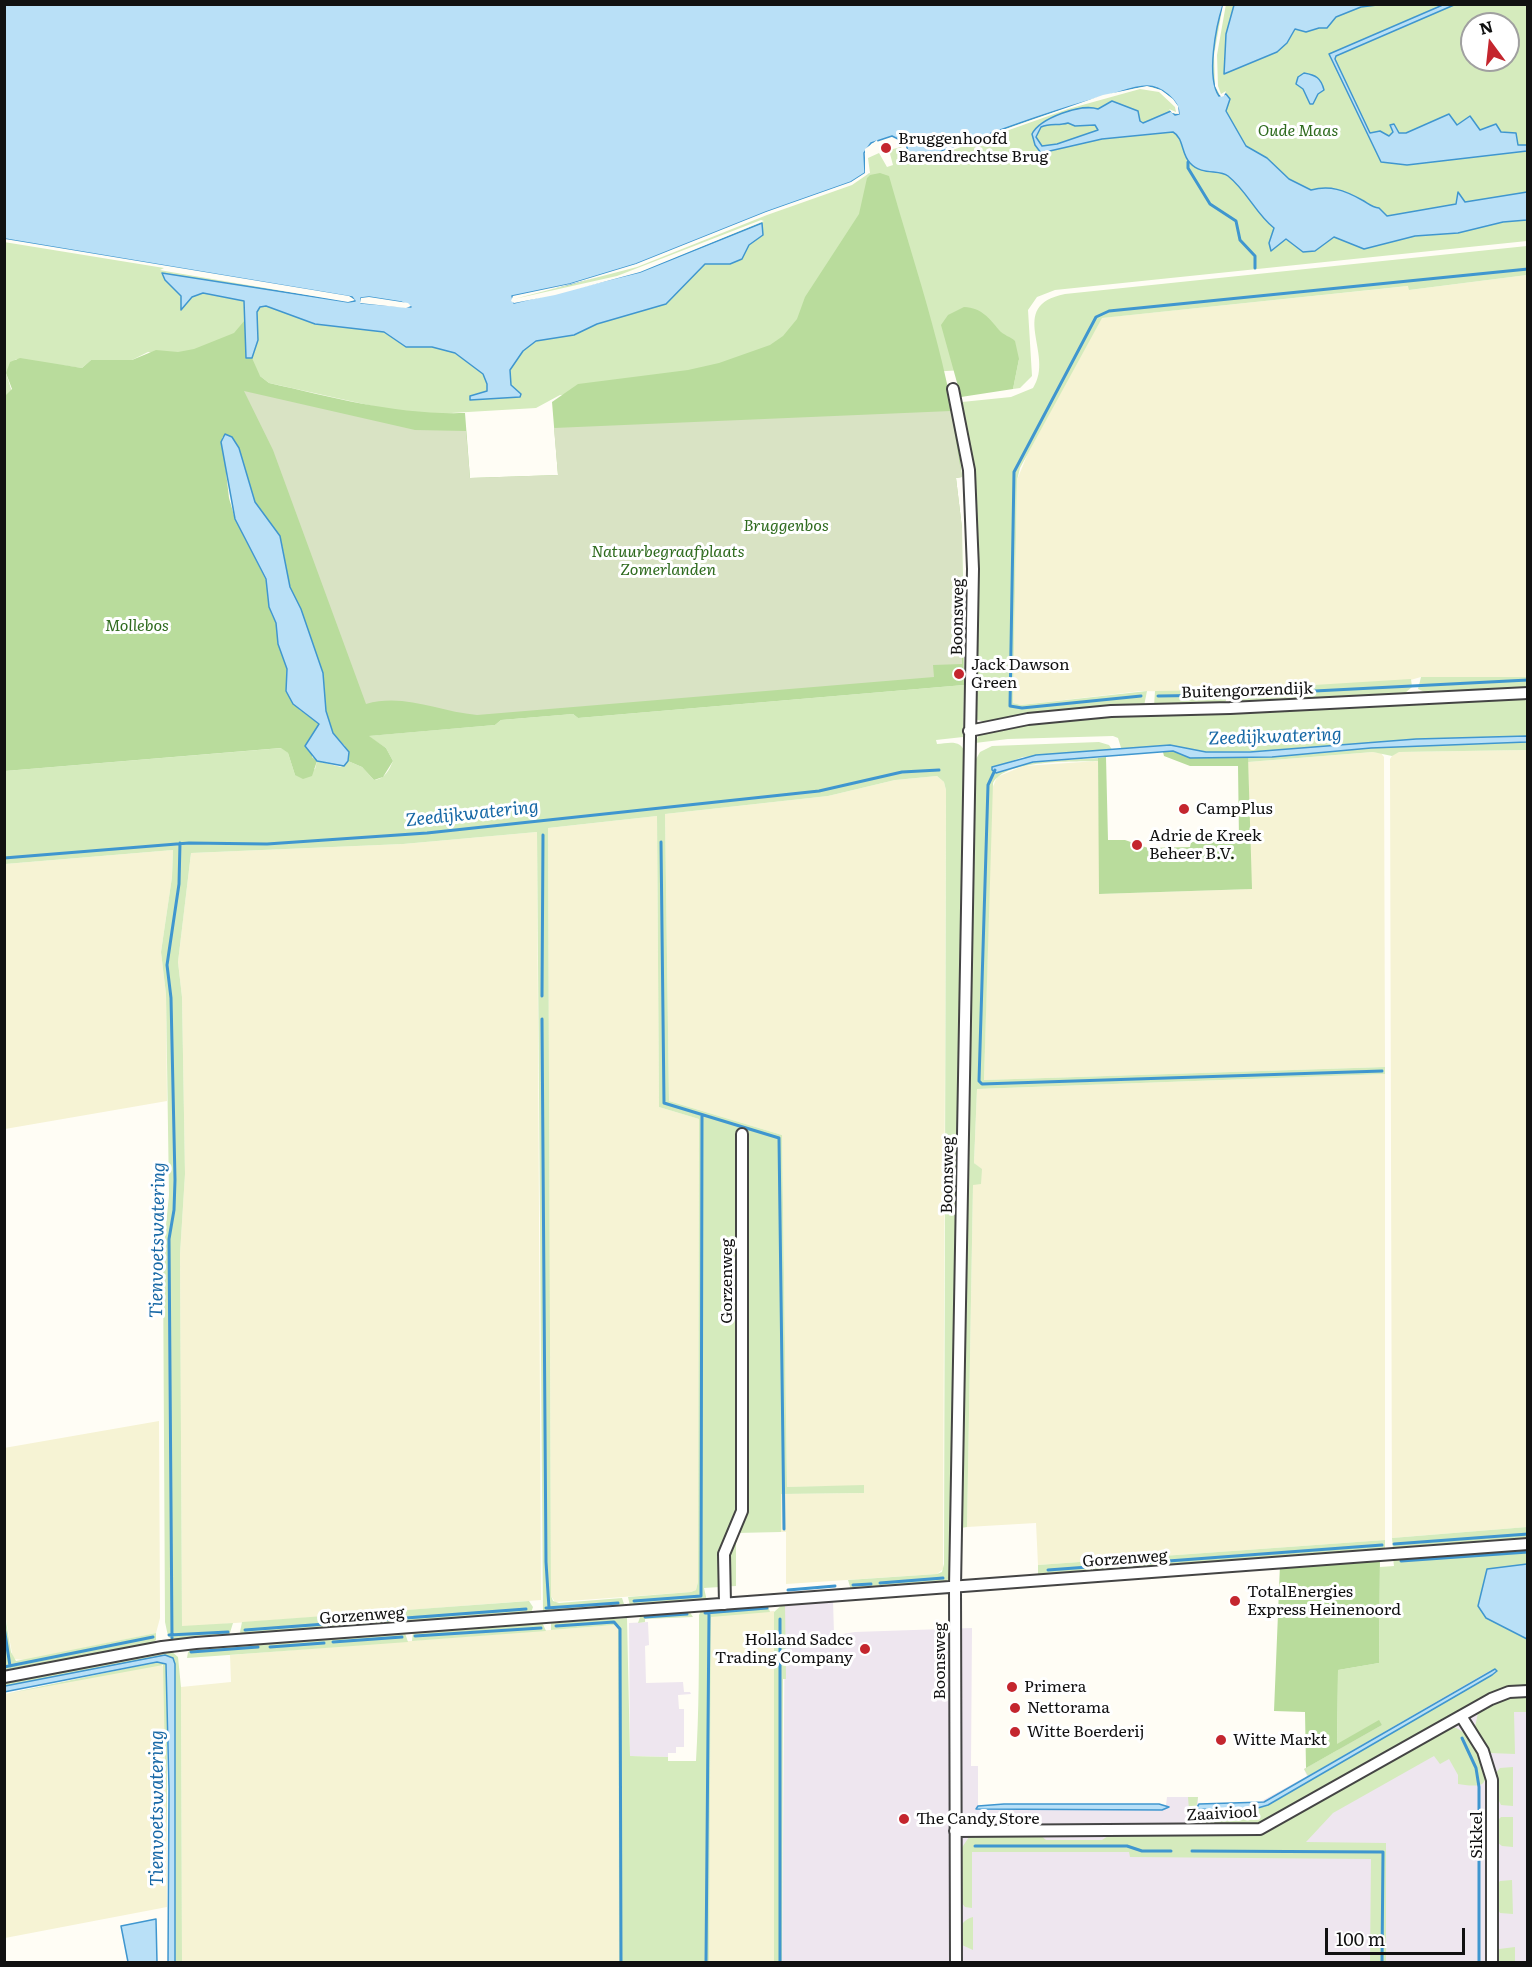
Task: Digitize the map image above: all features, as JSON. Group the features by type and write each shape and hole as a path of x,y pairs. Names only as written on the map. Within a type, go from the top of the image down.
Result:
{"street":[{"name":"Boonsweg","path":"953,389 967,455 972,523 955,1586 956,1962"},
{"name":"Buitengorzendijk","path":"969,730 1018,721 1111,711 1248,707 1527,693"},
{"name":"Gorzenweg","path":"725,1604 724,1554 742,1511 742,1134"},
{"name":"Gorzenweg","path":"4,1677 189,1644 1527,1544"},
{"name":"Zaaiviool","path":"955,1831 1256,1830 1277,1822 1461,1716 1504,1694 1527,1691"},
{"name":"Sikkel","path":"1461,1716 1483,1751 1492,1780 1492,1962"}],"shaded area":[{"path":"1527,275 1527,677 1421,677 1407,681 1194,692 1141,691 1021,705 1013,703 1017,480 1028,453 1101,318 1409,286 1409,290"},
{"path":"1527,750 1527,1527 1392,1538 1390,759 1394,753 1399,752"},
{"path":"1381,753 1384,757 1385,1067 984,1080 992,789 997,777 1023,766 1098,761 1100,894 1251,889 1248,762"},
{"path":"937,776 944,782 946,790 943,1569 937,1574 786,1584 786,1532 781,1532 781,1494 864,1493 864,1486 787,1487 782,1135 669,1101 665,814 828,796 895,780"},
{"path":"657,816 659,1107 699,1119 698,1582 696,1590 691,1592 555,1602 551,1596 548,828"},
{"path":"537,832 541,1600 182,1627 180,1254 185,1174 182,997 178,962 191,853 403,844"},
{"path":"173,850 172,877 161,952 166,994 167,1101 5,1129 5,864"},
{"path":"1385,1074 1385,1540 1038,1565 1036,1523 967,1527 973,1184 981,1184 981,1169 974,1163 977,1089"},
{"path":"159,1421 160,1618 156,1633 25,1660 13,1659 4,1608 4,1448"},
{"path":"1527,1558 1527,1962 782,1962 785,1604 833,1600 834,1634 836,1635 855,1632 972,1628 971,1766 978,1766 978,1806 1166,1805 1167,1797 1198,1797 1198,1804 1258,1803 1307,1776 1304,1769 1337,1751"},
{"path":"774,1611 774,1962 709,1962 711,1616"},
{"path":"648,1622 649,1645 645,1646 646,1683 683,1682 684,1692 691,1694 678,1695 679,1709 684,1709 684,1747 676,1747 676,1753 668,1753 668,1757 630,1756 629,1623"},
{"path":"614,1625 618,1628 619,1962 182,1962 181,1687 231,1682 230,1655"},
{"path":"160,1664 165,1668 167,1907 5,1938 5,1694"}],"green space":[{"name":"Oude Maas","path":"1199,5 1527,5 1527,241 1055,290 1037,297 1028,310 1032,376 1020,388 1013,389 1019,359 1011,367 560,395 536,408 434,414 386,409 269,383 260,376 148,352 132,360 91,360 82,368 16,359 6,373 12,392 5,397 4,237 851,179 870,173 868,158 879,153 887,167 893,165 889,150 901,147 908,160 1069,103"},
{"name":"Bruggenbos","path":"880,173 889,176 922,288 951,401 962,477 956,478 962,528 964,685 578,718 573,714 501,720 495,725 369,736 386,748 393,761 383,777 374,780 362,767 348,761 345,746 333,733 326,711 318,659 290,587 281,540 255,502 239,448 222,437 229,498 235,519 266,580 271,613 276,623 278,644 287,669 286,691 300,710 319,724 313,736 312,757 317,761 312,776 303,779 295,775 288,753 281,748 5,771 4,397 12,389 6,373 10,362 20,358 82,368 91,360 132,360 156,350 178,352 194,349 234,333 245,320 247,358 252,358 260,376 269,383 342,400 391,408 465,413 470,478 558,475 552,402 578,384 688,370 719,363 770,345 783,336 797,319 805,297 859,214 867,178"},
{"path":"1527,246 1527,275 1409,290 1408,286 1102,318 1020,468 1017,480 1013,703 1021,705 1147,691 1144,706 987,723 975,719 977,599 975,520 973,481 962,402 1011,397 1033,388 1039,375 1035,320 1038,309 1047,300 1065,294"},
{"path":"964,307 980,312 1001,332 1015,341 1019,359 1013,389 961,397 941,325 948,315"},
{"name":"Natuurbegraafplaats Zomerlanden","path":"244,391 415,430 466,431 470,478 558,475 554,428 951,411 962,477 956,478 962,528 962,664 933,665 934,677 477,715 408,702 380,701 366,704 273,450"},
{"path":"1421,677 1527,677 1527,690 1425,692 1418,689"},
{"path":"1411,679 1412,687 1405,693 1241,704 1234,701 1233,690"},
{"path":"964,685 963,737 936,740 937,744 958,744 965,753 950,1576 947,1581 851,1590 848,1580 937,1574 942,1572 944,1564 946,790 944,782 937,776 895,780 828,796 665,814 669,1101 782,1135 787,1487 864,1485 864,1493 781,1494 781,1532 736,1533 736,1586 704,1588 707,1601 630,1606 628,1597 691,1592 696,1590 698,1582 699,1119 659,1107 657,816 548,828 551,1596 553,1601 559,1603 622,1598 624,1604 543,1613 537,832 403,844 191,853 178,962 182,997 185,1174 180,1254 182,1626 233,1623 229,1636 173,1641 168,1636 165,1622 163,1256 169,1195 166,994 161,952 172,877 173,850 5,864 5,771 282,748 288,753 295,775 315,769 317,761 341,767 348,761 362,767 374,780 384,776 393,761 386,748 368,736 495,725 501,720 573,714 578,718"},
{"path":"1225,690 1226,701 1223,703 1154,706 1155,691"},
{"path":"1518,697 1527,701 1527,736 1416,739 1274,751 1206,752 1171,745 1122,751 1118,738 1113,736 1008,739 975,743 979,735 1004,727 1083,717"},
{"path":"1099,742 1109,745 1113,751 1023,757 992,768 996,773 1033,762 1098,758 1098,761 1041,763 1025,766 1000,775 993,783 984,1080 1385,1067 1385,1074 977,1089 974,1163 982,1169 981,1184 973,1185 967,1527 961,1528 975,761 980,752 992,746"},
{"path":"1527,742 1527,750 1399,752 1392,756 1373,752 1248,762 1248,756 1403,746"},
{"path":"1173,751 1190,758 1248,756 1252,889 1099,894 1098,758 1106,757 1108,840 1125,840 1148,848 1190,847 1191,842 1239,840 1238,766 1190,766 1164,756 1163,752"},
{"path":"1527,1527 1527,1540 1393,1550 1392,1538"},
{"path":"1385,1540 1385,1550 1038,1576 1038,1565"},
{"path":"1527,1548 1527,1564 1487,1569 1478,1606 1486,1618 1527,1639 1527,1687 1506,1688 1483,1697 1271,1820 1258,1824 1194,1825 1190,1822 1188,1797 1198,1797 1196,1809 1251,1810 1268,1805 1497,1672 1491,1670 1308,1776 1304,1769 1382,1725 1379,1721 1337,1745 1338,1670 1379,1663 1380,1567 1394,1566 1393,1558"},
{"path":"1380,1558 1379,1663 1338,1670 1337,1744 1379,1720 1382,1725 1306,1768 1305,1712 1274,1711 1280,1565"},
{"path":"529,1601 533,1607 531,1613 242,1635 240,1632 242,1622"},
{"path":"764,1604 768,1606 770,1612 711,1617 709,1962 619,1962 618,1628 614,1625 551,1630 551,1623 627,1618 630,1756 668,1757 668,1761 696,1761 699,1615 701,1611"},
{"path":"785,1604 786,1679 783,1679 782,1962 774,1962 774,1612"},
{"path":"4,1609 11,1652 16,1661 156,1633 156,1640 152,1644 5,1673"},
{"path":"689,1611 693,1617 645,1619 645,1622 638,1623 640,1617 645,1614"},
{"path":"542,1622 546,1631 412,1641 413,1632"},
{"path":"405,1633 408,1642 187,1658 188,1652 194,1648 258,1643 265,1645 266,1642 324,1638 330,1640 331,1637"},
{"path":"171,1651 178,1657 181,1687 182,1962 175,1962 173,1658 165,1655 5,1686 5,1681"},
{"path":"157,1662 166,1664 167,1673 167,1850 163,1665 5,1694"},
{"path":"1527,1696 1527,1712 1514,1712 1515,1754 1490,1753 1475,1727 1478,1713 1501,1700"},
{"path":"1453,1727 1466,1736 1479,1753 1486,1772 1482,1784 1474,1786 1458,1784 1458,1775 1449,1759 1440,1764 1434,1756 1333,1813 1306,1842 1386,1843 1386,1962 1370,1962 1371,1859 1130,1857 1129,1852 972,1852 972,1908 965,1907 961,1902 961,1849 969,1837 1041,1836 1046,1840 1102,1840 1108,1836 1263,1834"},
{"path":"1513,1767 1513,1806 1501,1805 1497,1797 1495,1774 1500,1768"},
{"path":"1501,1817 1513,1817 1513,1847 1502,1846 1497,1842 1496,1822"},
{"path":"1512,1880 1513,1914 1500,1913 1496,1906 1496,1885 1500,1881"},
{"path":"973,1917 973,1950 962,1945 960,1928 965,1921"},
{"path":"1515,1947 1515,1962 1497,1962 1499,1949"}],"water":[{"path":"1445,4 1454,5 1336,56 1335,59 1370,133 1380,131 1389,136 1393,132 1390,125 1394,124 1399,133 1406,133 1449,114 1457,125 1470,116 1480,130 1496,124 1501,132 1516,133 1518,145 1527,145 1527,151 1407,165 1381,162 1329,54"},
{"path":"4,5 1223,5 1214,51 1215,87 1219,96 1226,94 1230,99 1226,111 1246,146 1267,158 1289,179 1311,190 1331,188 1343,191 1379,208 1387,216 1456,204 1458,192 1465,202 1527,192 1527,220 1503,222 1458,233 1415,236 1364,249 1334,237 1315,251 1303,252 1286,239 1271,251 1269,243 1274,228 1228,176 1200,170 1190,163 1179,138 1173,132 1102,139 1041,153 1035,145 1032,134 1043,122 1072,110 1098,109 1112,101 1138,111 1140,121 1143,123 1171,111 1175,115 1179,114 1173,99 1163,91 1147,86 1137,87 1058,110 917,160 909,157 906,143 892,136 871,143 864,153 865,173 851,182 766,212 636,264 570,284 512,296 514,303 640,272 762,223 763,235 749,245 742,259 730,264 705,264 666,304 597,324 574,335 536,341 523,351 510,370 511,385 521,394 520,397 470,400 470,396 487,391 487,384 483,374 455,353 432,347 406,347 384,332 315,324 266,306 260,307 257,312 258,340 252,358 246,358 244,301 203,293 192,297 181,310 181,296 165,280 162,273 348,302 355,301 352,297 5,239","holes":["1068,123 1075,126 1095,125 1098,130 1057,144 1042,146 1036,137 1041,127","361,298 401,302 411,307 361,303"]},
{"path":"1234,5 1377,5 1361,7 1336,17 1327,28 1306,32 1295,29 1287,43 1277,52 1224,74 1226,34"},
{"path":"1304,73 1317,78 1324,90 1318,94 1313,104 1310,104 1303,89 1296,84 1298,77"},
{"path":"225,434 232,437 239,448 255,502 280,536 290,587 301,609 323,673 326,711 333,733 349,752 348,761 344,766 317,761 305,746 319,724 293,704 286,691 287,669 278,644 276,623 269,607 266,579 235,519 221,442"},
{"path":"1527,736 1527,742 1371,748 1272,757 1190,758 1173,751 1033,762 996,773 992,770 992,767 1036,755 1170,745 1206,752 1250,752 1416,739"},
{"path":"1528,1564 1527,1639 1486,1618 1478,1606 1487,1569"},
{"path":"165,1655 173,1658 175,1664 175,1962 168,1962 169,1789 166,1664 157,1662 4,1692 5,1686"},
{"path":"1495,1669 1497,1671 1492,1675 1268,1805 1251,1810 1196,1809 1199,1804 1264,1802"},
{"path":"1159,1804 1169,1807 1162,1810 976,1809 978,1806"},
{"path":"156,1919 157,1962 128,1962 121,1926"}],"pier":[{"path":"1226,4 1217,55 1218,86 1221,94 1226,91 1221,97 1215,86 1214,55 1223,5"},
{"path":"1147,86 1161,90 1173,99 1178,106 1179,114 1172,113 1169,109 1176,112 1175,107 1159,92 1140,89 1068,109 919,162 917,160 1103,95"},
{"path":"877,140 878,143 867,154 868,174 852,185 767,215 637,267 514,299 617,276 761,220 764,221 640,272 555,295 514,303 511,301 513,296 570,284 636,264 766,212 851,182 865,173 865,149"},
{"path":"5,239 349,296 355,300 348,302 165,271 160,270 164,268 4,242"},
{"path":"369,297 408,303 411,306 406,308 360,303 361,298"}],"waterway":[{"path":"1188,162 1188,168 1210,204 1236,221 1240,240 1255,256 1255,268"},
{"path":"1141,696 1022,708 1010,706 1014,472 1096,317 1109,311 1528,269"},
{"path":"1237,695 1528,680"},
{"path":"1158,696 1222,695"},
{"name":"Zeedijkwatering","path":"4,858 189,843 267,844 427,833 819,791 902,772 939,770"},
{"path":"995,770 988,785 979,1081 982,1084 1382,1071"},
{"path":"542,996 543,835"},
{"path":"661,842 664,1103 779,1138 784,1529"},
{"name":"Tienvoetswatering","path":"172,1638 169,1239 174,1210 175,1180 171,998 167,965 179,884 180,843"},
{"path":"542,1019 546,1562 549,1608"},
{"path":"634,1601 701,1596 702,1116"},
{"path":"1394,1544 1528,1534"},
{"path":"1048,1570 1382,1545"},
{"path":"1401,1561 1528,1552"},
{"path":"880,1583 943,1578"},
{"path":"853,1585 871,1584"},
{"path":"788,1590 835,1586"},
{"path":"546,1608 618,1603"},
{"path":"705,1613 767,1608"},
{"path":"245,1630 526,1609"},
{"path":"706,1962 709,1613"},
{"path":"645,1617 687,1614"},
{"path":"780,1619 780,1962"},
{"path":"556,1626 614,1622 620,1629 621,1962"},
{"path":"4,1627 10,1666"},
{"path":"415,1636 541,1628"},
{"path":"169,1635 228,1632"},
{"path":"4,1667 153,1637"},
{"path":"333,1642 402,1637"},
{"path":"270,1647 324,1643"},
{"path":"191,1652 258,1647"},
{"path":"1462,1738 1476,1768 1479,1787 1479,1962"},
{"path":"975,1846 1127,1846 1142,1851 1171,1851"},
{"path":"1192,1851 1383,1852 1382,1962"}],"place":[{"name":"Bruggenhoofd Barendrechtse Brug","path":"886,148"},
{"name":"Jack Dawson Green","path":"959,674"},
{"name":"CampPlus","path":"1184,809"},
{"name":"Adrie de Kreek Beheer B.V.","path":"1137,845"},
{"name":"TotalEnergies Express Heinenoord","path":"1235,1601"},
{"name":"Holland Sadcc Trading Company","path":"865,1649"},
{"name":"Primera","path":"1012,1687"},
{"name":"Nettorama","path":"1015,1708"},
{"name":"Witte Boerderij","path":"1015,1732"},
{"name":"Witte Markt","path":"1221,1740"},
{"name":"The Candy Store","path":"904,1819"}],"park label":[{"name":"Mollebos","path":"137,626"}]}
